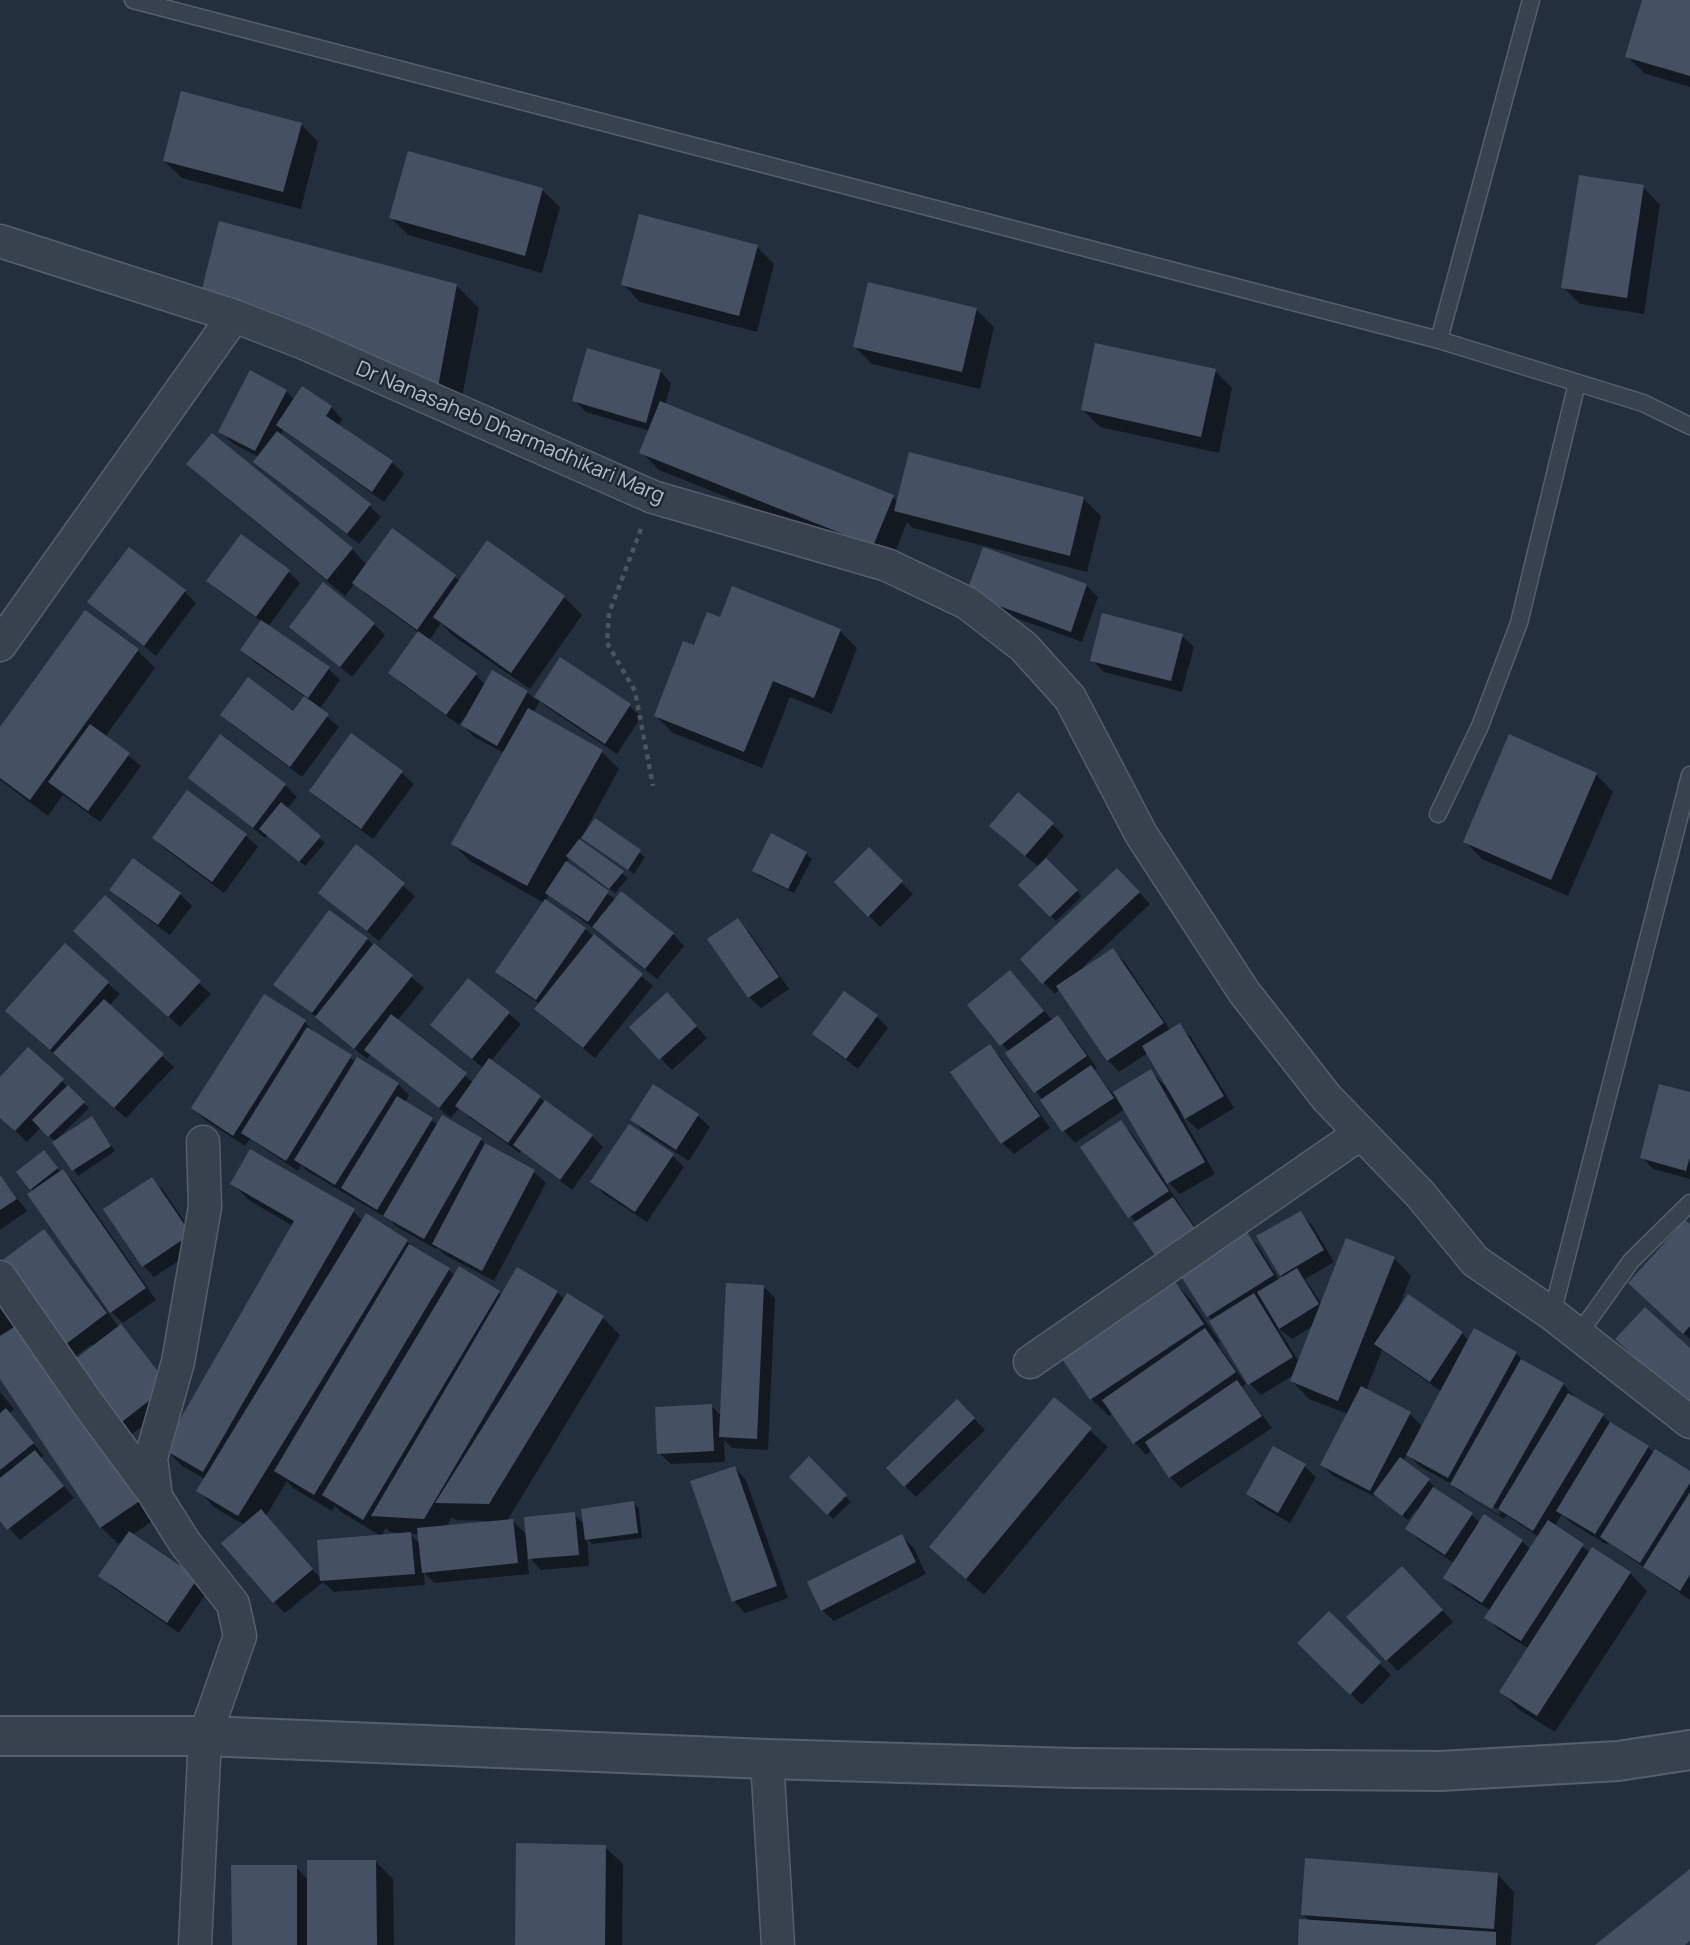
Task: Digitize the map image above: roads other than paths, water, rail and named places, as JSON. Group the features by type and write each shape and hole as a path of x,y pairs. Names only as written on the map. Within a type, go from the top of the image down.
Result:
{"street":[{"name":"Dr Nanasaheb Dharmadhikari Marg","path":"0,241 234,316 304,343 653,497 887,565 967,603 1024,647 1070,698 1141,834 1244,992 1327,1098 1420,1194 1475,1261 1552,1314 1690,1422"},
{"path":"0,645 234,316"},
{"path":"1030,1362 1361,1133"},
{"path":"156,1497 151,1458 178,1362 205,1207 203,1142"},
{"path":"0,1277 156,1497 185,1543 233,1604 240,1636 205,1736 195,1945"},
{"path":"0,1736 205,1736 767,1759 1074,1768 1440,1771 1618,1762 1690,1749"},
{"path":"767,1759 778,1945"}],"lane":[{"path":"133,0 1439,340 1643,403 1690,426"},
{"path":"1439,340 1531,0"},
{"path":"1438,814 1480,726 1519,623 1577,383"},
{"path":"1552,1314 1690,775"},
{"path":"1578,1335 1631,1261 1690,1203"}]}
